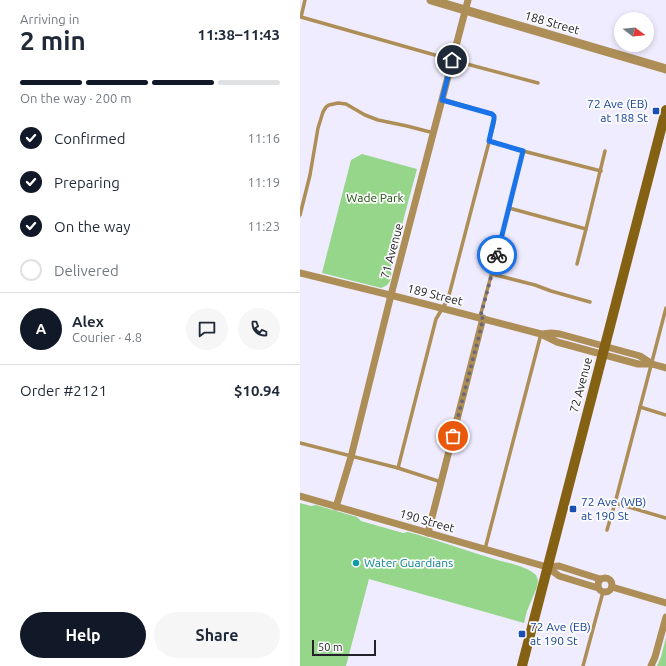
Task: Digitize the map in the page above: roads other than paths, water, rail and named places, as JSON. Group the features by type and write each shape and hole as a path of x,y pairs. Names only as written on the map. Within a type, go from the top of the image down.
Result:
{"main road":[{"name":"72 Avenue","path":"522,666 666,110"}],"street":[{"name":"188 Street","path":"431,0 666,69"},
{"name":"71 Avenue","path":"336,507 351,457 391,295 468,0"},
{"name":"189 Street","path":"300,273 542,334 560,334 604,350 640,356 652,364 666,368"},
{"path":"428,533 481,318"},
{"name":"190 Street","path":"300,496 547,567 559,576 600,590"},
{"name":"190 Street","path":"547,567 559,566 600,579 609,579 612,583 612,587 666,603"},
{"path":"600,579 598,583 600,590 608,592 612,587"},
{"path":"651,666 666,617"}],"lane":[{"path":"305,0 301,17 538,83"},
{"path":"398,468 437,318 448,299 494,119 492,114 442,100"},
{"path":"300,215 310,175 318,128 323,112 329,105 338,103 346,104 365,115 378,120 434,133"},
{"path":"489,141 601,170"},
{"path":"481,318 523,151"},
{"path":"577,264 605,151"},
{"path":"509,208 586,229"},
{"path":"492,274 535,285 551,292 590,302"},
{"path":"607,530 664,325 666,308"},
{"path":"486,549 542,334"},
{"path":"640,407 666,414"},
{"path":"300,443 398,468 441,482"},
{"path":"615,503 666,518"},
{"path":"583,666 600,590"}],"place":[{"name":"72 Ave (EB) at 188 St","path":"656,111"},
{"name":"72 Ave (WB) at 190 St","path":"573,509"},
{"name":"Water Guardians","path":"356,563"},
{"name":"72 Ave (EB) at 190 St","path":"522,634"}],"park label":[{"name":"Wade Park","path":"375,198"}]}
